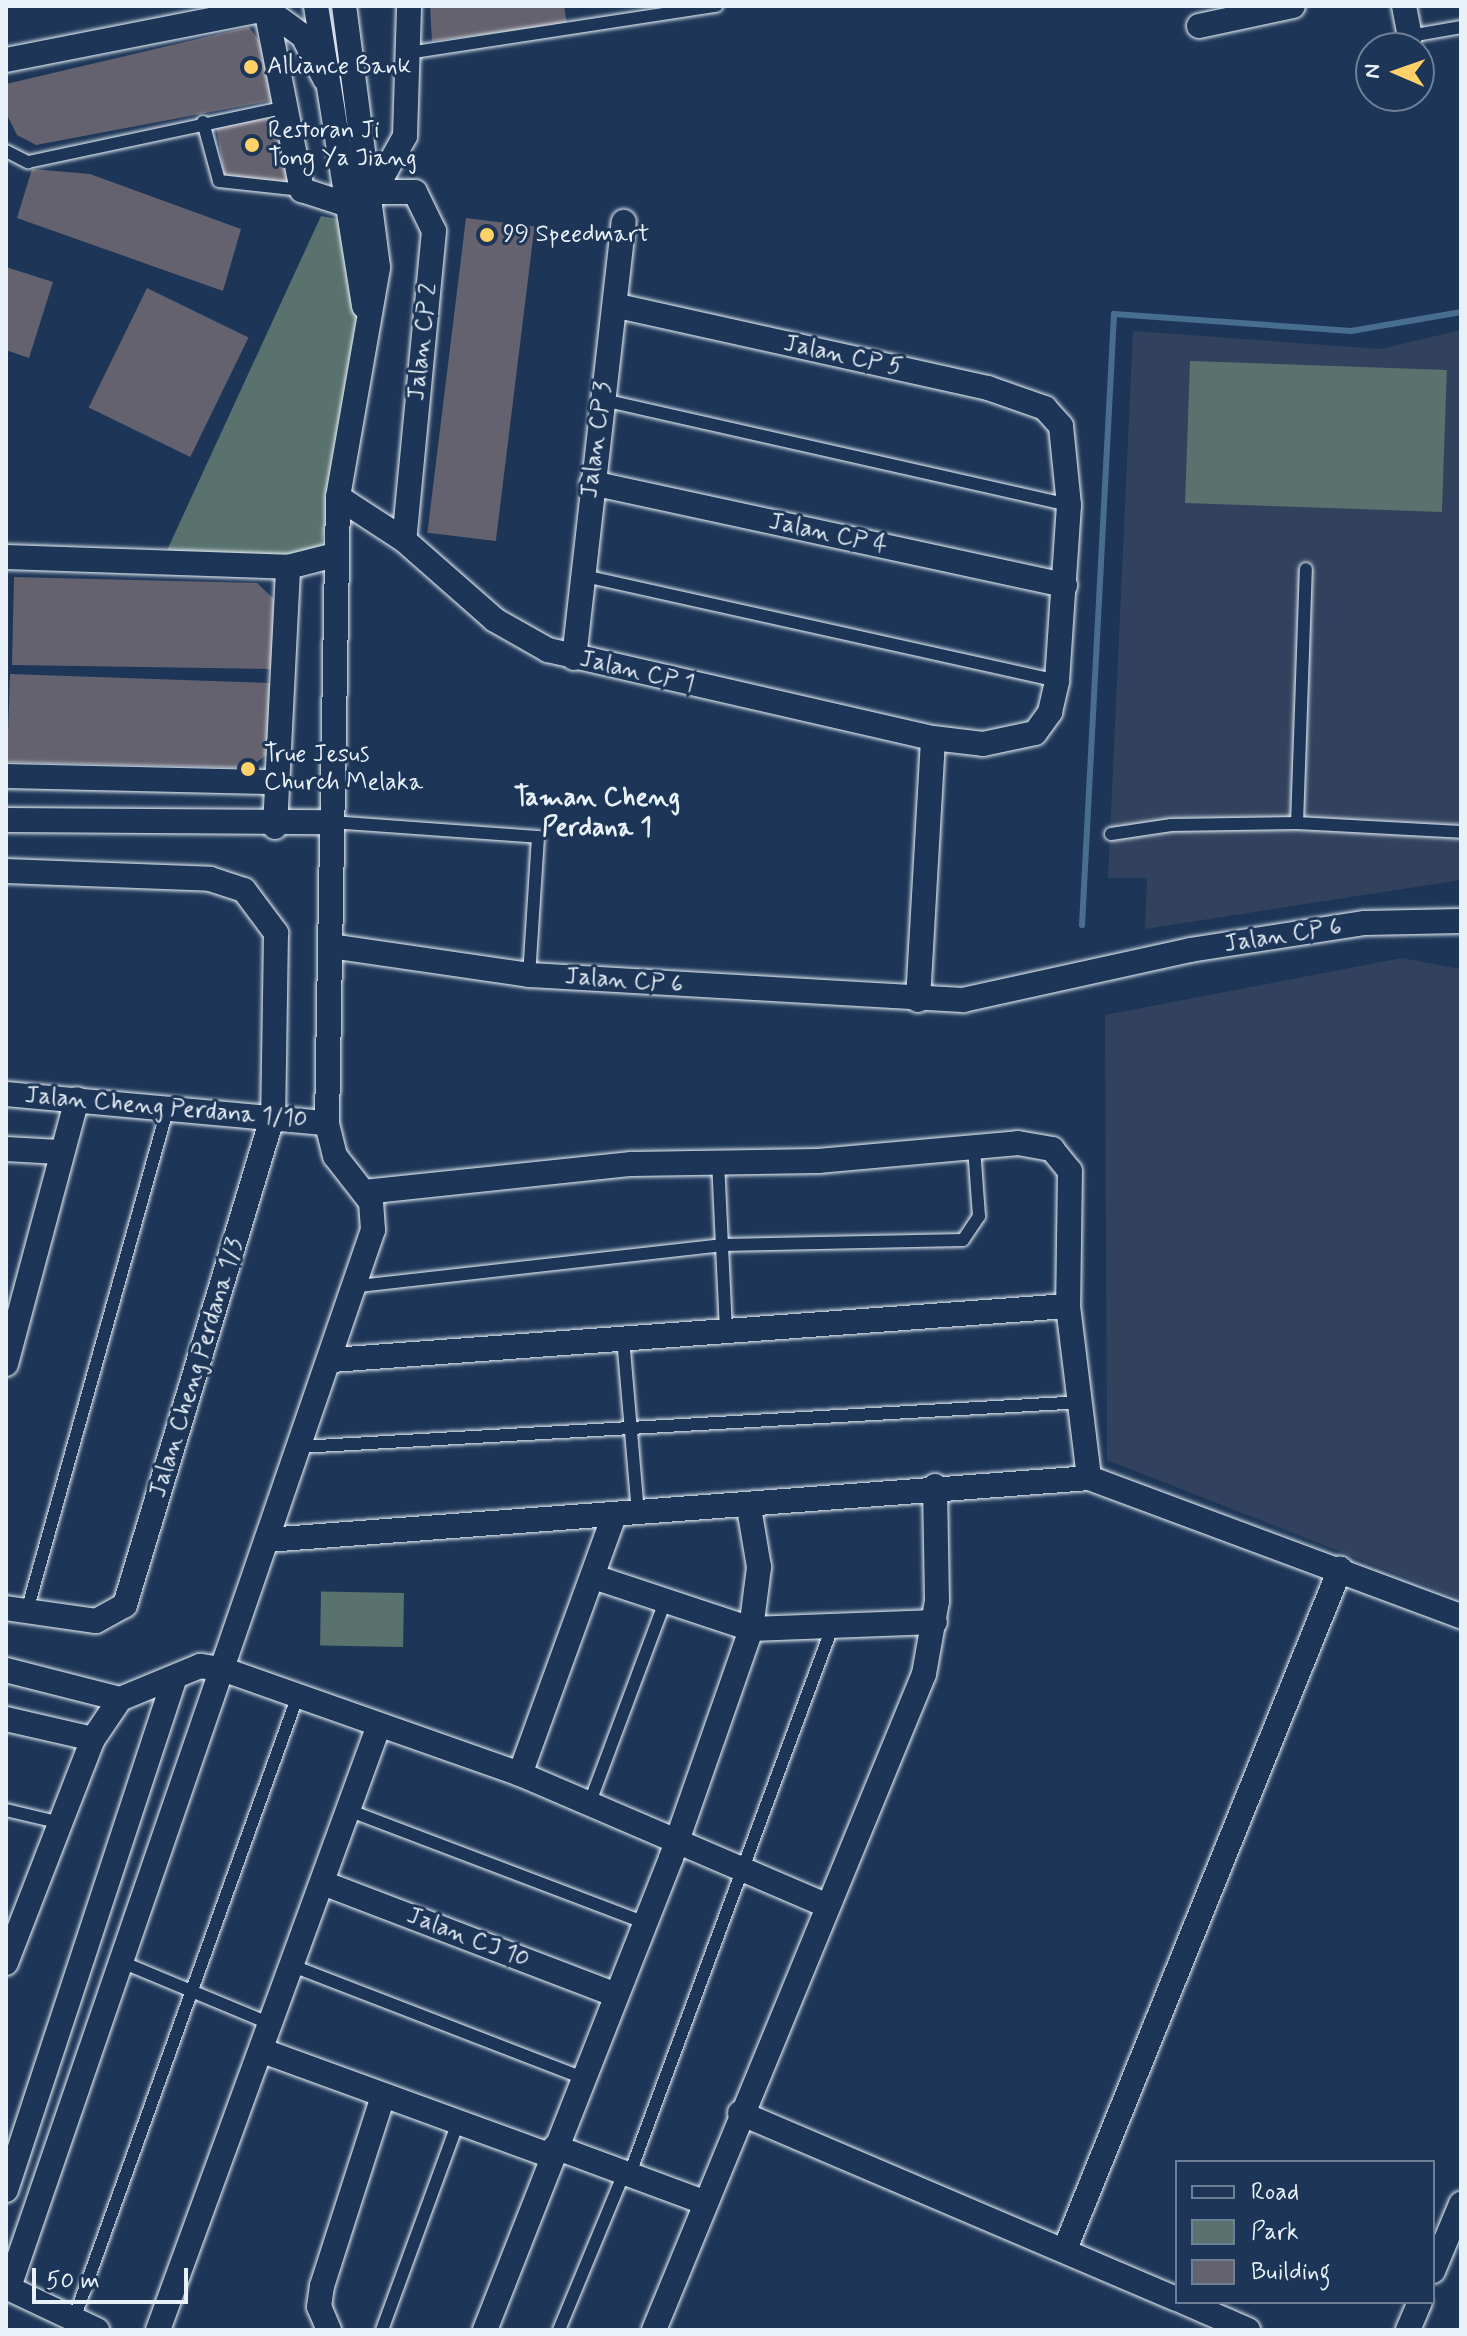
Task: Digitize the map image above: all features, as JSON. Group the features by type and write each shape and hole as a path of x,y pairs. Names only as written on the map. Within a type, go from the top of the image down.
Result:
{"street":[{"path":"316,6 325,79 367,328"},
{"path":"97,2330 7,2287 117,1960 358,1286 373,1230 364,1192 335,1156 327,1123 338,497 378,267 374,192 344,6"},
{"path":"374,192 400,157 407,86 409,6"},
{"path":"1199,26 1293,6"},
{"path":"1404,6 1409,32"},
{"path":"6,60 266,9 303,36 325,79"},
{"path":"266,9 302,190 348,205"},
{"name":"Jalan CP 2","path":"374,192 415,192 434,231 404,540"},
{"name":"Jalan CP 3","path":"574,658 580,575 624,222"},
{"name":"Jalan CP 5","path":"615,305 1019,396 1045,408 1061,426 1069,505"},
{"name":"Jalan CP 4","path":"592,483 1065,585"},
{"name":"Jalan CP 1","path":"338,497 404,540 495,620 574,658 933,738 983,744 1035,733 1050,712 1057,681"},
{"path":"1057,681 1069,505"},
{"path":"6,557 288,567 335,555"},
{"path":"275,827 288,567"},
{"path":"918,1000 933,738"},
{"path":"6,776 277,782"},
{"path":"6,820 275,827 330,822"},
{"name":"Jalan Cheng Perdana 1/3","path":"6,871 210,879 258,902 276,933 273,1115 125,1605 113,1616 96,1621 16,1610"},
{"name":"Jalan CP 6","path":"331,946 529,975 918,1000 1006,995 1190,950 1365,923 1461,921"},
{"name":"Jalan Cheng Perdana 1/10","path":"6,1094 273,1115 327,1123"},
{"path":"6,1364 11,1324 77,1099"},
{"path":"364,1192 511,1173 1037,1145 1065,1159 1068,1306 1083,1402 1089,1478"},
{"path":"6,1149 59,1152"},
{"path":"332,1360 1068,1306"},
{"path":"267,1540 749,1508 935,1486 1089,1478 1461,1616"},
{"path":"654,2330 740,2113 905,1724 935,1622 935,1486"},
{"path":"485,2330 580,2077 646,1923 751,1629 760,1578 749,1508"},
{"path":"520,1774 594,1577 626,1517"},
{"path":"1065,2249 1340,1569"},
{"path":"594,1577 751,1629 935,1622"},
{"path":"6,1670 120,1699 174,1680 200,1666 222,1669 378,1728 520,1774 828,1906"},
{"path":"6,2190 174,1680"},
{"path":"6,1963 17,1900 61,1823 93,1739 120,1699"},
{"path":"6,1719 93,1739"},
{"path":"158,2330 273,2025 378,1728"},
{"name":"Jalan CJ 10","path":"323,1883 613,1994"},
{"path":"263,2051 458,2122 628,2172 704,2202"},
{"path":"329,2330 319,2307 322,2286 383,2096"},
{"path":"740,2113 1175,2298"},
{"path":"1435,2266 1461,2204"},
{"path":"1189,2304 1248,2330"},
{"path":"1408,2330 1419,2304"}],"lane":[{"path":"408,53 716,6"},
{"path":"1433,32 1461,27"},
{"path":"6,151 28,162 203,122 286,107"},
{"path":"203,122 219,181 302,190"},
{"path":"603,400 1069,505"},
{"path":"1297,823 1306,569"},
{"path":"580,575 1057,681"},
{"path":"330,822 538,837 529,975"},
{"path":"1111,834 1171,825 1297,823 1461,832"},
{"path":"16,1610 168,1107"},
{"path":"358,1286 722,1245 963,1240 979,1216 974,1148"},
{"path":"718,1161 726,1329"},
{"path":"623,1338 634,1429 626,1517"},
{"path":"300,1447 1083,1402"},
{"path":"590,1802 665,1601"},
{"path":"559,2330 628,2172 747,1872 833,1625"},
{"path":"74,2319 297,1698"},
{"path":"6,1810 61,1823"},
{"path":"348,1810 646,1923"},
{"path":"117,1960 273,2025"},
{"path":"293,1966 580,2077"},
{"path":"382,2330 458,2122"}],"shaded area":[{"path":"1461,330 1461,880 1145,929 1147,878 1108,878 1133,331 1381,349"},
{"path":"1402,958 1461,969 1461,1599 1107,1460 1105,1015"}],"green space":[{"path":"321,216 344,220 363,308 318,566 163,559"},
{"path":"1190,361 1447,370 1442,512 1185,503"},
{"path":"321,1592 404,1593 403,1647 320,1646"}],"building":[{"path":"430,6 564,6 567,24 432,41"},
{"path":"249,27 268,53 280,99 36,145 17,135 6,113 6,84"},
{"name":"Restoran Ji Tong Ya Jiang","path":"279,115 291,186 224,175 216,125"},
{"path":"32,169 90,174 241,229 223,291 17,218"},
{"path":"466,218 534,226 496,541 427,533"},
{"path":"6,267 53,282 29,358 6,350"},
{"path":"147,288 249,338 190,457 89,408"},
{"path":"14,577 257,583 275,600 273,669 12,665"},
{"path":"10,674 271,683 269,753 249,768 7,762"}],"waterway":[{"path":"1082,925 1114,314 1351,331 1461,312"}],"place":[{"name":"Alliance Bank","path":"251,67"},
{"name":"Restoran Ji Tong Ya Jiang","path":"252,145"},
{"name":"99 Speedmart","path":"487,235"},
{"name":"True Jesus Church Melaka","path":"248,769"}],"district":[{"name":"Taman Cheng Perdana 1","path":"597,814"}]}
